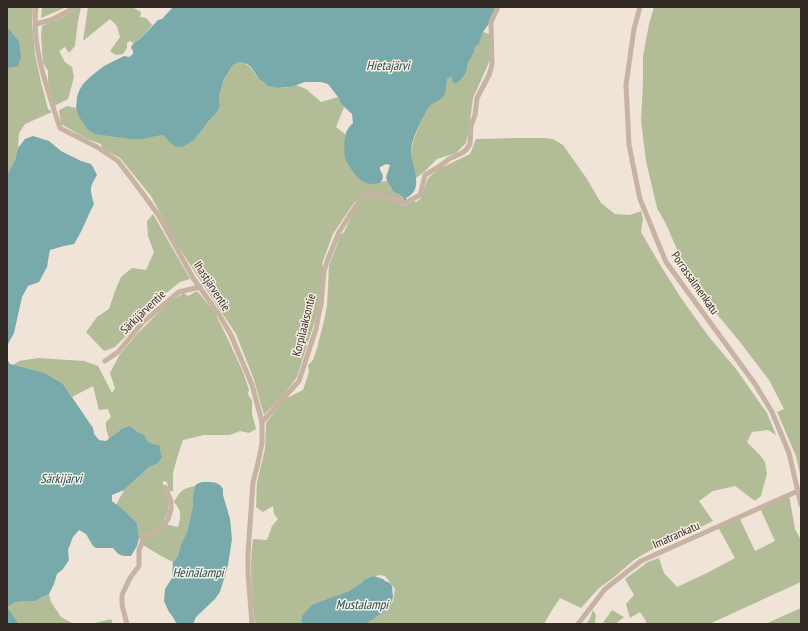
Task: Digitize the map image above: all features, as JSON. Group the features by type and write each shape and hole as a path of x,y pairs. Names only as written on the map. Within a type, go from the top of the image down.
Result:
{"street":[{"name":"Ihastjärventie","path":"36,7 36,33 39,58 60,128 98,147 118,161 141,191 159,216 193,278 220,316 231,335 252,385 262,422 262,443 253,482 248,553 252,624"},
{"path":"36,24 51,20 76,7"},
{"name":"Korpilaaksontie","path":"262,422 299,381 312,344 322,305 324,271 339,232 358,202 368,194 374,194 406,204 420,196 425,175 449,159 462,153 470,144 471,126 477,98 489,75 492,64 491,22 498,7"},
{"name":"Porrassalmenkatu","path":"640,7 634,28 626,85 629,145 640,199 666,262 755,384 772,412 789,453 800,490 801,505"},
{"name":"Särkijärventie","path":"105,361 118,352 143,322 179,292 200,287"},
{"path":"127,624 122,605 122,595 130,578 139,566 139,550 144,537 162,528 168,519 171,509 171,501 165,487"},
{"name":"Imatrankatu","path":"578,624 605,589 641,561 800,490"}],"green space":[{"path":"7,7 33,7 32,22 35,54 48,109 52,112 25,124 19,133 18,148 15,160 7,175 7,68 9,68 19,41 7,27"},
{"path":"42,7 67,7 41,18"},
{"path":"80,7 75,46 69,53 65,47 59,51 65,62 72,67 74,77 68,99 54,106 48,82 48,71 43,63 41,35 42,26 63,17"},
{"path":"88,7 134,7 141,12 140,17 146,18 152,25 134,44 130,41 127,43 127,48 123,54 116,55 110,51 120,37 117,26 110,19 83,41"},
{"path":"654,7 801,7 801,479 796,456 777,412 784,409 769,380 711,307 682,261 666,224 657,208 646,161 641,121 643,56"},
{"path":"483,32 489,34 490,60 473,98 466,143 456,153 437,159 416,178 412,162 412,150 415,137 423,117 432,103 439,100 444,95 447,79 452,77 459,82 466,73 468,63 474,53 475,47 479,44"},
{"path":"240,62 248,65 259,79 272,87 287,88 296,85 306,89 321,102 338,97 344,107 336,127 345,134 345,158 376,184 387,181 395,193 404,198 404,200 367,193 354,203 333,234 322,264 323,267 318,311 297,377 285,393 264,415 253,377 236,334 178,246 151,196 120,158 102,148 101,144 87,139 61,124 59,110 67,106 76,108 78,115 161,135 164,136 170,143 207,123 218,111 220,106 219,96 224,79 233,65"},
{"path":"476,139 553,139 563,145 587,179 601,203 615,214 630,215 641,211 643,219 641,232 659,263 681,298 709,337 736,369 767,413 776,435 768,430 752,432 747,442 765,462 767,474 761,496 755,501 735,486 713,491 699,501 713,521 656,547 634,560 599,588 581,608 560,598 544,624 366,624 385,611 393,601 395,589 385,576 379,575 365,579 349,591 313,604 302,624 255,624 251,571 253,539 267,540 272,526 278,519 274,514 273,506 263,512 256,507 257,482 265,449 266,423 285,399 303,390 309,372 308,365 313,360 324,321 327,306 329,265 340,235 344,232 354,211 367,197 373,195 391,199 405,206 414,201 416,202 421,198 428,178 439,169 470,154"},
{"path":"153,214 190,279 180,282 160,298 115,347 104,351 86,332 97,317 109,309 121,277 132,268 146,270 154,252 148,236 147,221"},
{"path":"197,291 214,311 243,372 249,390 248,394 252,401 252,414 256,429 249,433 240,431 230,435 204,435 183,440 173,473 173,491 169,491 167,482 163,481 163,488 169,502 168,511 164,520 168,525 178,527 180,514 174,502 182,491 195,486 193,506 187,532 181,544 178,556 173,562 143,545 139,538 137,523 116,505 124,490 149,467 157,464 154,444 148,442 142,435 130,426 123,428 109,439 106,422 111,417 108,409 99,410 93,386 72,397 63,384 13,365 19,361 38,358 84,361 98,366 112,393 115,388 110,373 120,354 137,334 171,301 184,293 188,296"},
{"path":"789,495 795,529 801,540 801,582 709,624 646,624 646,621 640,612 630,618 626,604 634,595 625,579 648,562 659,558 664,573 677,587 735,558 718,527 739,517 755,551 775,541 760,508"},
{"path":"49,594 51,602 61,617 74,624 18,624 7,607 16,602 35,601"},
{"path":"801,608 801,624 765,624"},
{"path":"593,610 596,615 595,624 586,624 590,618"},
{"path":"612,610 624,617 615,624 602,624"},
{"path":"111,619 113,624 93,624 95,623"}],"water":[{"name":"Hietajärvi","path":"173,7 496,7 491,21 483,32 479,44 475,47 474,53 468,63 466,73 459,82 454,83 452,81 452,77 447,79 444,95 441,99 432,104 418,127 411,151 416,188 406,198 406,201 399,194 393,191 387,181 386,177 390,165 386,164 380,167 383,179 374,184 361,180 350,167 345,158 344,145 346,132 353,123 352,114 341,104 338,97 328,84 321,82 305,82 291,87 277,88 268,86 259,79 251,67 240,62 233,65 224,79 219,96 220,106 218,111 194,140 182,147 176,147 161,135 142,139 130,139 95,134 88,130 78,115 76,108 77,97 83,84 104,66 124,56 129,57 133,54 131,48 132,45 140,39 158,20 162,19"},
{"path":"7,27 19,41 21,58 18,66 7,68"},
{"path":"33,136 49,141 61,151 81,161 91,164 97,175 91,189 94,204 80,235 74,244 50,250 47,267 39,282 28,286 22,297 14,333 7,346 7,175 15,160 18,148 25,139"},
{"name":"Särkijärvi","path":"7,359 10,364 44,373 63,384 93,428 94,434 99,440 106,441 123,428 130,426 144,435 148,442 160,446 162,457 157,464 149,467 124,490 112,495 112,501 137,523 139,538 137,546 131,556 120,555 113,548 96,548 93,546 86,534 79,530 73,537 68,550 69,560 63,569 57,574 49,594 35,601 16,602 7,607"},
{"name":"Heinälampi","path":"202,482 217,483 223,489 223,495 230,519 232,539 228,565 220,592 215,599 196,617 193,624 178,624 169,612 164,601 165,589 172,578 173,562 178,556 181,544 187,532 193,506 195,486"},
{"name":"Mustalampi","path":"374,576 390,583 392,586 393,597 390,606 385,611 366,624 302,624 302,616 313,604 349,591 365,579"},
{"path":"7,607 17,621 18,624 7,624"}]}
